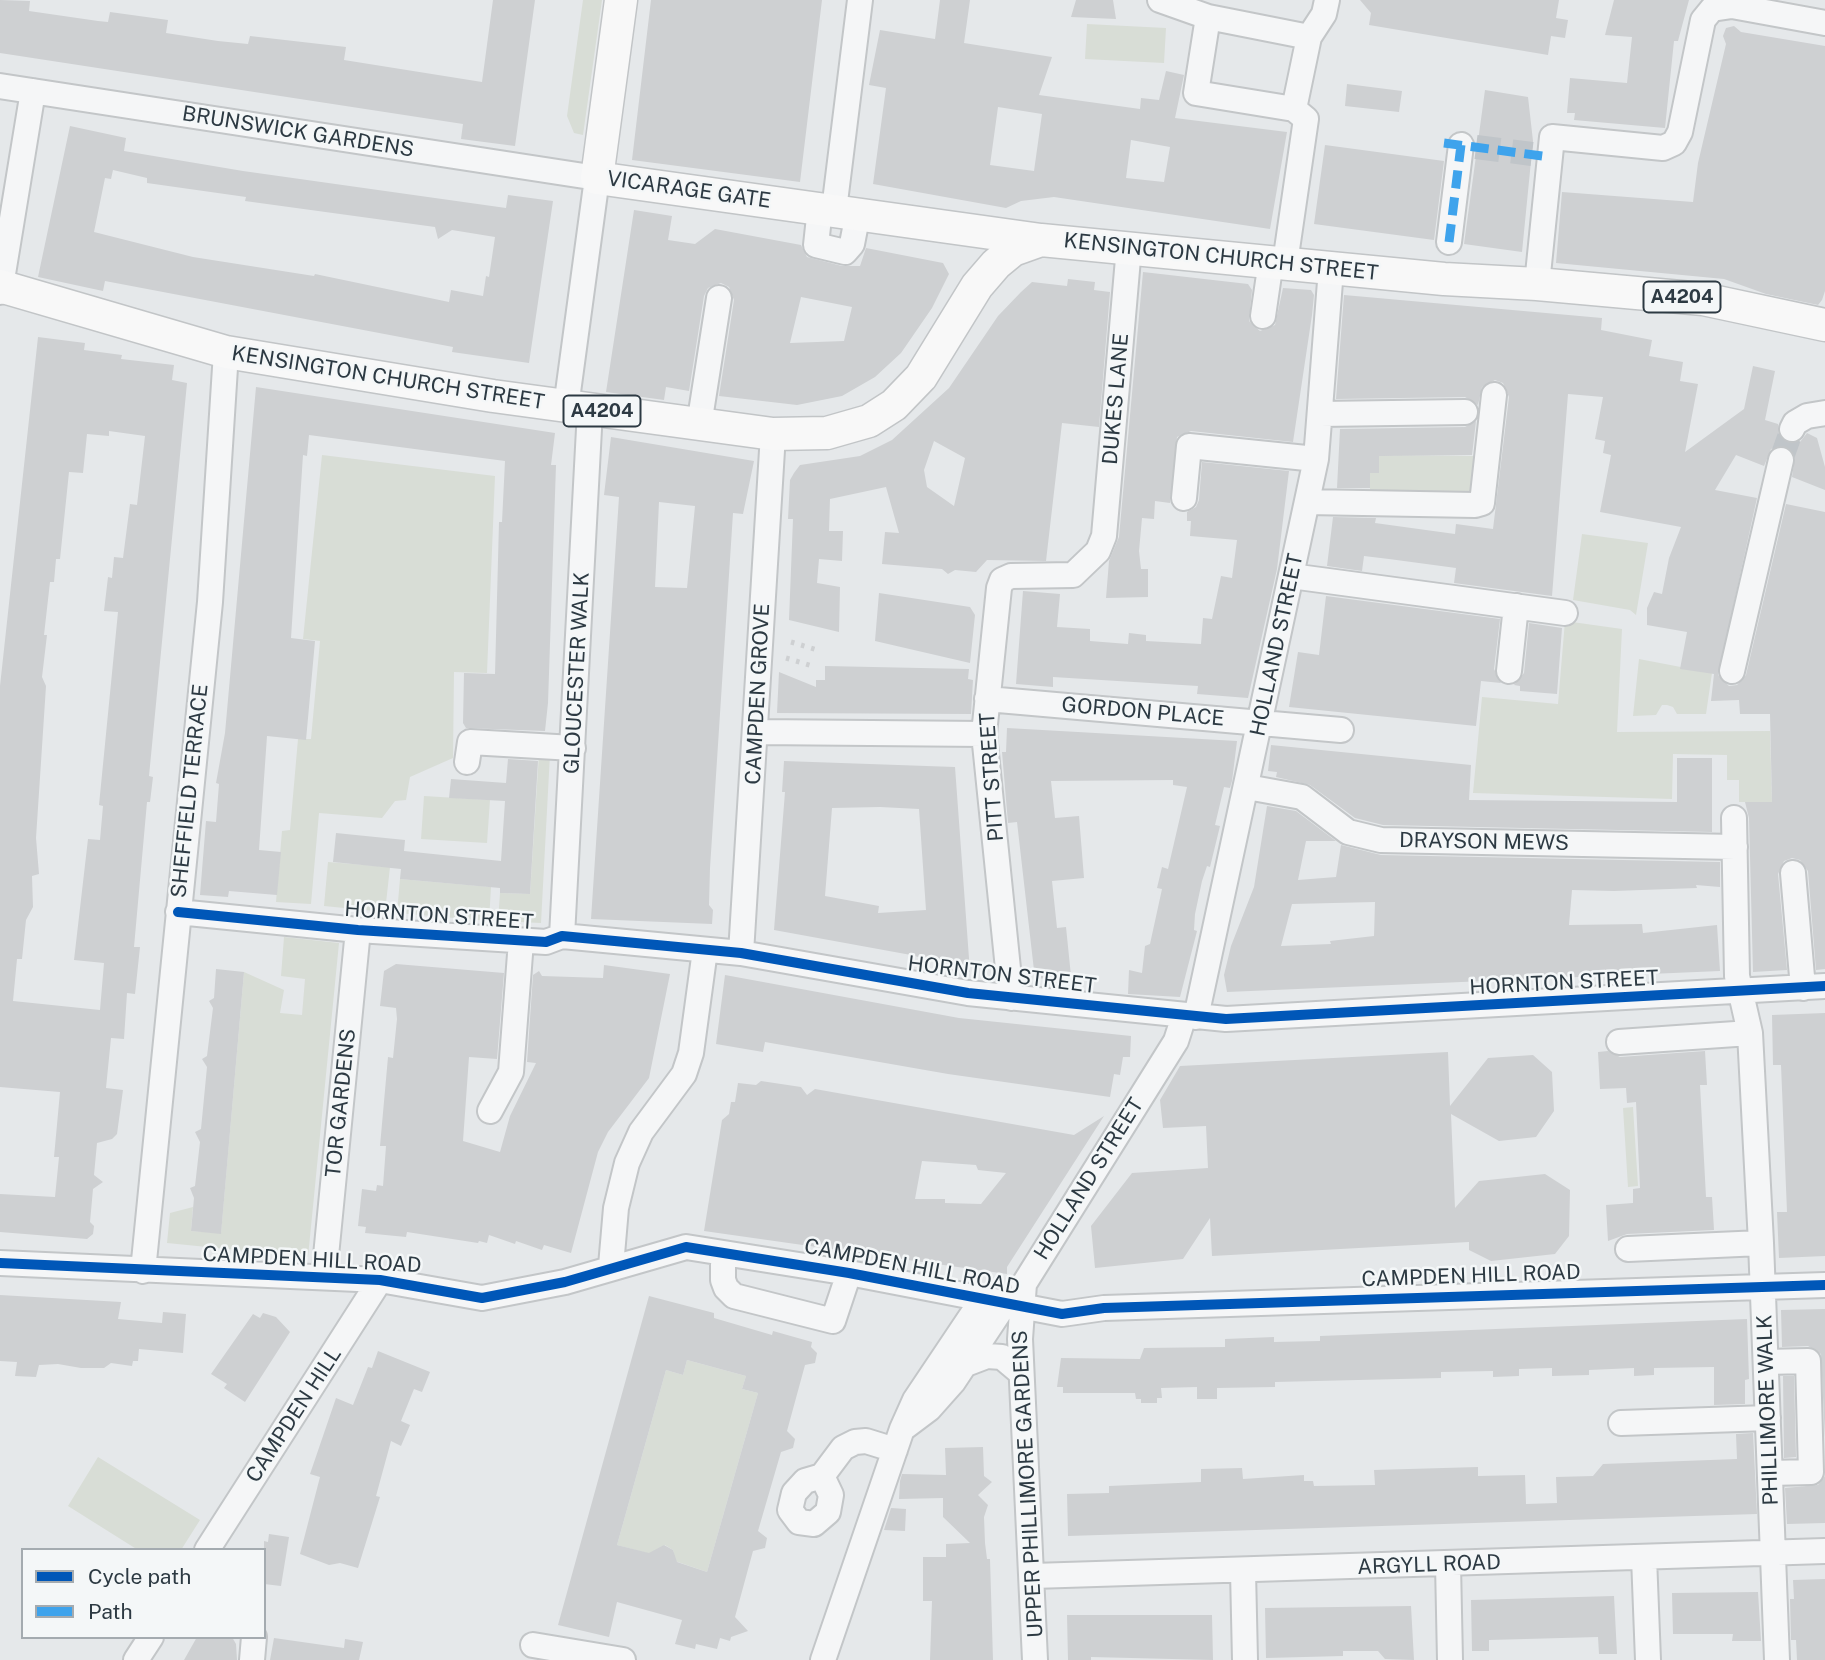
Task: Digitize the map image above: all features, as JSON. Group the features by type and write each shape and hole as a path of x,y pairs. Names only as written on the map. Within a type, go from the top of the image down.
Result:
{"main road":[{"name":"VICARAGE GATE","path":"621,0 597,178 1041,240"},
{"name":"KENSINGTON CHURCH STREET","path":"0,287 226,352 578,408 773,434 814,435 869,421 894,405 921,377 977,286 996,264 1013,250 1041,240 1331,269 1703,299 1825,325"}],"street":[{"path":"837,210 860,0"},
{"path":"1160,0 1208,17 1309,37"},
{"path":"1263,316 1278,262 1309,37 1324,14 1327,0"},
{"path":"1537,284 1544,214 1541,155 1552,137 1663,148 1674,143 1680,132 1694,18 1712,9 1732,6 1825,23"},
{"path":"1208,17 1196,93 1300,114"},
{"name":"BRUNSWICK GARDENS","path":"0,86 597,178"},
{"path":"0,292 33,91"},
{"path":"1448,242 1460,145"},
{"name":"GLOUCESTER WALK","path":"562,936 573,748 578,408 597,178"},
{"name":"DUKES LANE","path":"1098,551 1104,536 1129,247"},
{"name":"HOLLAND STREET","path":"1002,1304 1024,1284 1190,1016 1247,787 1316,459 1331,269"},
{"path":"699,425 719,298"},
{"name":"SHEFFIELD TERRACE","path":"143,1271 210,602 226,352"},
{"path":"1307,502 1482,503 1494,395"},
{"path":"1320,414 1465,412"},
{"path":"1792,429 1795,423 1807,416 1825,413"},
{"name":"CAMPDEN GROVE","path":"741,953 757,732 773,434"},
{"path":"1184,498 1189,446 1316,459"},
{"path":"1732,671 1781,460"},
{"name":"PITT STREET","path":"1011,998 984,734 1002,580 1011,576 1073,575 1098,551"},
{"path":"1291,576 1565,613"},
{"path":"1509,671 1516,606"},
{"name":"GORDON PLACE","path":"987,699 1341,730"},
{"path":"757,732 984,734"},
{"path":"467,762 470,742 573,748"},
{"name":"DRAYSON MEWS","path":"1247,787 1302,797 1348,832 1381,840 1735,847"},
{"name":"PHILLIMORE WALK","path":"1734,818 1737,976 1750,1033 1761,1243 1777,1660"},
{"path":"1793,873 1814,987"},
{"name":"HORNTON STREET","path":"178,912 358,930 545,942 562,936 741,953 1011,998 1226,1020 1814,987"},
{"name":"TOR GARDENS","path":"324,1276 358,930"},
{"path":"490,1111 511,1072 522,941"},
{"path":"611,1266 616,1208 627,1163 641,1132 684,1074 691,1054 705,950"},
{"path":"1619,1042 1750,1033"},
{"path":"1628,1249 1761,1243"},
{"name":"CAMPDEN HILL ROAD","path":"0,1263 380,1280 482,1298 565,1282 611,1266 686,1247 849,1273 1062,1314 1104,1308 1825,1285"},
{"path":"723,1252 723,1280 734,1296 833,1321 849,1273"},
{"name":"CAMPDEN HILL","path":"208,1548 380,1280"},
{"path":"821,1476 843,1448 855,1442 898,1440 929,1409 966,1364 1002,1304"},
{"path":"823,1660 898,1440 915,1401 1002,1304"},
{"name":"UPPER PHILLIMORE GARDENS","path":"1002,1304 1021,1373 1035,1660"},
{"path":"966,1364 987,1356 1002,1357 1021,1373"},
{"path":"1766,1362 1808,1361 1811,1472 1770,1473"},
{"path":"1621,1423 1768,1418"},
{"name":"ARGYLL ROAD","path":"1033,1576 1825,1551"},
{"path":"1644,1557 1648,1660"},
{"path":"1448,1564 1450,1660"},
{"path":"1243,1571 1245,1660"},
{"path":"136,1660 150,1639"},
{"path":"252,1660 254,1639"},
{"path":"533,1645 623,1660"}],"shaded area":[{"path":"583,0 602,0 583,135 574,133 567,116"},
{"path":"1087,24 1166,28 1164,63 1085,59"},
{"path":"322,455 495,476 487,673 454,672 453,758 410,777 406,800 395,801 382,818 319,813 311,904 276,902 282,831 290,830 298,739 311,739 320,641 303,639"},
{"path":"1379,455 1474,456 1474,495 1370,495 1370,473 1379,473"},
{"path":"1582,534 1648,543 1636,615 1630,610 1573,600"},
{"path":"1565,621 1622,629 1617,732 1770,731 1772,802 1739,802 1739,780 1727,780 1727,755 1673,754 1672,799 1473,793 1482,697 1558,704"},
{"path":"1639,659 1712,673 1706,714 1677,714 1673,707 1662,705 1656,715 1633,716"},
{"path":"539,754 550,754 541,923 498,921 500,893 530,894"},
{"path":"424,796 490,800 487,843 421,839"},
{"path":"328,862 390,867 385,912 324,906"},
{"path":"400,879 491,887 489,921 397,913"},
{"path":"284,937 339,943 308,1257 167,1243 170,1213 193,1207 191,1231 221,1233 244,972 284,990 280,1013 302,1015 305,979 281,976"},
{"path":"1633,1107 1638,1186 1628,1187 1623,1108"},
{"path":"687,1360 746,1376 742,1389 758,1393 707,1572 675,1561 673,1550 665,1545 650,1554 617,1545 666,1370 683,1375"},
{"path":"98,1457 200,1520 182,1548 135,1548 68,1506"}],"building":[{"path":"0,0 30,1 29,11 98,21 108,22 110,12 168,20 166,33 218,41 248,44 250,36 346,47 344,60 482,82 493,0 535,0 515,146 461,139 463,124 0,53"},
{"path":"651,0 822,0 800,182 632,160"},
{"path":"940,0 970,0 964,43 1052,57 1039,95 1140,109 1141,98 1159,100 1166,71 1184,75 1175,118 1287,132 1270,229 1054,197 1021,201 1006,208 873,184 886,88 869,85 880,30 935,39","holes":["998,107 1042,114 1034,171 990,165","1131,140 1170,147 1164,182 1126,178"]},
{"path":"1076,0 1113,0 1116,19 1071,17"},
{"path":"1360,0 1559,0 1556,18 1568,20 1565,38 1551,36 1548,55 1369,25 1371,13"},
{"path":"1614,0 1689,0 1678,41 1674,41 1665,128 1574,120 1575,113 1567,113 1570,78 1627,83 1632,37 1605,35"},
{"path":"1734,26 1741,32 1825,46 1825,291 1822,300 1818,305 1766,294 1724,279 1556,263 1562,192 1693,202 1698,163 1726,44 1723,36 1726,28"},
{"path":"1347,84 1402,91 1399,112 1345,106"},
{"path":"1485,90 1528,97 1533,141 1522,252 1464,244"},
{"path":"70,126 126,138 124,151 243,171 506,208 508,195 553,201 529,363 452,352 453,347 105,281 103,291 38,277","holes":["113,170 147,178 147,183 246,197 245,201 435,227 438,239 452,230 495,237 483,296 451,290 449,302 315,274 314,276 193,257 94,232 105,178 111,179"]},
{"path":"1325,145 1444,161 1434,240 1314,224"},
{"path":"634,210 672,216 668,240 695,244 715,229 801,245 807,257 842,266 860,266 866,248 943,263 949,274 932,308 901,353 875,377 842,396 797,405 719,396 734,300 729,287 721,283 708,288 704,296 689,391 666,387 664,400 606,392","holes":["801,297 852,307 844,341 790,343"]},
{"path":"1143,272 1248,284 1252,290 1249,321 1260,331 1275,325 1283,288 1311,290 1314,295 1312,315 1293,442 1191,431 1177,437 1170,503 1155,501 1154,519 1142,518 1139,551 1141,569 1148,569 1148,597 1106,598 1109,561 1119,537"},
{"path":"1068,279 1095,282 1094,290 1110,292 1099,427 1062,423 1046,561 987,560 976,572 955,570 948,574 942,569 882,564 885,532 899,533 886,487 830,499 829,531 843,531 842,561 819,559 817,583 840,587 839,632 789,620 793,519 788,519 790,480 800,465 860,456 892,440 949,388 998,316 1032,282 1067,286","holes":["934,441 965,458 954,506 927,487 924,470"]},
{"path":"1344,295 1602,318 1601,330 1652,340 1649,356 1683,362 1680,381 1698,384 1685,452 1744,409 1753,366 1775,371 1765,420 1778,424 1779,437 1786,443 1800,442 1807,433 1817,438 1825,467 1825,490 1792,477 1795,456 1784,445 1771,449 1764,466 1736,455 1715,490 1757,498 1718,675 1729,686 1737,685 1746,675 1786,504 1825,512 1825,969 1816,970 1808,871 1800,860 1792,858 1784,861 1778,874 1787,970 1753,972 1749,818 1745,802 1772,802 1770,714 1740,714 1739,700 1711,701 1714,674 1680,669 1687,632 1647,625 1647,608 1654,592 1662,594 1669,558 1681,527 1600,512 1611,455 1603,453 1605,441 1595,439 1603,397 1568,394 1552,596 1454,583 1456,568 1389,559 1364,556 1362,571 1327,566 1333,517 1376,518 1375,523 1455,534 1456,524 1493,529 1509,397 1503,383 1495,380 1482,387 1478,405 1465,397 1336,399"},
{"path":"38,337 85,343 84,350 122,355 121,359 174,365 172,380 187,383 149,776 153,777 150,802 147,802 134,947 140,947 135,994 127,993 124,1039 111,1038 106,1088 123,1090 117,1134 112,1139 97,1143 94,1175 103,1182 93,1189 90,1222 94,1226 93,1234 87,1239 0,1232 0,1194 55,1197 59,1157 54,1157 60,1092 0,1087 0,686","holes":["109,431 145,436 137,505 130,504 123,558 114,557 112,578 108,577 104,611 118,612 99,805 103,806 100,840 88,839 74,960 104,963 100,1010 13,1001 17,959 22,959 26,920 33,907 32,876 39,874 36,838 46,686 42,677 47,635 44,635 50,582 54,582 56,559 60,559 69,472 83,473 87,434 109,436"]},
{"path":"256,387 555,433 551,465 556,465 545,731 466,728 463,723 464,673 495,674 499,522 502,522 505,461 309,435 307,456 303,455 291,638 315,641 306,740 267,736 259,850 281,852 277,895 229,891 228,897 200,895 206,821 216,822 219,784 216,783 225,733"},
{"path":"1476,421 1472,455 1379,456 1379,473 1370,473 1370,488 1337,488 1340,429 1465,427"},
{"path":"611,437 754,461 743,514 733,513 710,868 709,905 713,910 712,924 591,919 619,497 604,495","holes":["659,502 695,506 687,588 655,587"]},
{"path":"1202,462 1289,471 1277,569 1248,698 1197,694 1198,686 1053,677 1053,687 1016,684 1023,591 1060,594 1057,627 1090,629 1090,641 1128,644 1129,633 1146,635 1146,641 1201,644 1203,618 1212,619 1221,576 1232,578 1237,540 1190,536 1191,521 1187,521 1187,512 1196,507 1199,500"},
{"path":"879,593 970,607 975,615 970,663 875,641"},
{"path":"1326,596 1500,619 1494,669 1501,683 1481,681 1476,726 1289,707 1298,652 1319,655"},
{"path":"1529,623 1562,628 1557,694 1520,691 1520,686 1514,685 1524,673"},
{"path":"825,666 969,669 968,679 973,680 971,714 777,713 779,672 816,687 816,680 825,680"},
{"path":"1007,728 1237,741 1232,781 1230,788 1224,787 1215,825 1220,826 1210,867 1207,866 1202,881 1195,914 1194,930 1197,931 1180,997 1128,994 1129,970 1142,973 1145,946 1150,944 1162,889 1157,888 1162,867 1168,869 1187,787 1173,785 1173,780 1051,781 1055,818 1079,816 1084,878 1052,881 1057,928 1066,927 1071,976 1035,979 1017,822 1008,823 1002,752 1006,752"},
{"path":"1271,745 1471,765 1469,800 1677,802 1677,758 1712,758 1712,832 1383,825 1355,818 1310,785 1276,777 1277,772 1268,771"},
{"path":"508,759 538,761 530,894 500,893 500,888 400,879 401,869 333,862 336,833 405,840 404,851 501,861 505,801 449,798 451,779 506,783"},
{"path":"784,761 955,767 970,972 951,973 951,968 937,969 937,962 911,955 774,930 785,792 782,792","holes":["832,808 919,809 926,910 878,913 879,906 825,896"]},
{"path":"1267,806 1296,811 1336,841 1306,841 1298,880 1336,877 1341,845 1381,855 1720,862 1720,887 1696,885 1697,888 1572,890 1569,925 1642,924 1643,933 1717,925 1720,971 1227,992 1224,975 1231,946 1254,887","holes":["1375,902 1374,936 1330,941 1331,944 1281,946 1292,904"]},
{"path":"396,964 504,973 497,1059 469,1057 463,1141 500,1152 510,1116 536,1063 527,1062 533,975 539,971 542,976 603,978 604,965 670,974 649,1078 608,1132 598,1152 571,1253 544,1245 542,1250 489,1235 487,1243 478,1243 407,1232 406,1237 365,1233 366,1227 358,1226 362,1189 376,1191 377,1185 383,1186 386,1146 380,1146 388,1057 393,1058 397,1019 396,1008 380,1006 384,971"},
{"path":"216,969 244,972 221,1234 191,1231 194,1198 190,1188 195,1186 200,1142 195,1132 201,1129 207,1067 202,1059 207,1056 213,1008 209,1001 214,998"},
{"path":"725,975 959,1018 1131,1036 1130,1057 1123,1057 1120,1075 1114,1074 1110,1097 948,1074 765,1042 763,1052 716,1044"},
{"path":"1825,1013 1825,1256 1779,1258 1777,1212 1787,1212 1781,1065 1773,1065 1772,1015"},
{"path":"1608,1051 1620,1057 1705,1051 1707,1085 1700,1085 1706,1197 1712,1197 1714,1230 1627,1234 1608,1241 1606,1205 1633,1203 1633,1189 1640,1188 1636,1102 1627,1103 1626,1088 1600,1089 1598,1052"},
{"path":"1448,1052 1450,1106 1488,1058 1533,1055 1552,1072 1554,1111 1536,1137 1499,1141 1451,1114 1455,1208 1479,1181 1545,1174 1570,1190 1569,1236 1555,1254 1491,1261 1469,1250 1469,1242 1212,1256 1210,1218 1183,1259 1095,1268 1091,1226 1132,1173 1208,1168 1206,1126 1163,1128 1160,1100 1180,1066"},
{"path":"761,1081 801,1087 807,1095 815,1089 1074,1135 1104,1116 1007,1267 1007,1274 704,1231 722,1120 729,1114 731,1102 735,1102 738,1083 756,1085","holes":["922,1161 976,1165 978,1170 1006,1173 981,1204 945,1203 945,1199 915,1199"]},
{"path":"0,1295 121,1302 118,1319 162,1323 163,1312 186,1314 183,1353 139,1349 138,1361 133,1361 132,1366 111,1363 104,1368 39,1365 36,1377 15,1376 17,1362 0,1361"},
{"path":"649,1296 714,1313 714,1318 772,1335 773,1331 812,1342 811,1347 817,1353 815,1363 805,1365 787,1431 795,1439 793,1448 781,1452 758,1531 767,1538 765,1548 753,1551 735,1617 748,1631 731,1637 730,1641 720,1638 717,1649 696,1644 695,1649 675,1644 682,1620 617,1602 609,1637 558,1625","holes":["687,1360 746,1376 742,1389 758,1393 707,1572 677,1562 673,1550 664,1545 649,1553 617,1545 666,1370 683,1375"]},
{"path":"1825,1309 1825,1439 1821,1354 1808,1346 1782,1347 1781,1310"},
{"path":"263,1313 276,1317 290,1332 245,1402 224,1388 227,1384 211,1374 253,1314 260,1318"},
{"path":"1747,1319 1749,1379 1745,1380 1745,1404 1714,1405 1714,1367 1654,1368 1654,1375 1634,1376 1634,1368 1589,1370 1589,1375 1552,1376 1552,1368 1519,1369 1519,1376 1493,1377 1493,1371 1441,1372 1441,1378 1275,1382 1275,1387 1217,1388 1217,1399 1197,1399 1197,1387 1161,1388 1162,1398 1157,1398 1157,1403 1141,1403 1141,1399 1136,1399 1135,1393 1063,1393 1063,1387 1057,1387 1061,1358 1140,1359 1144,1348 1225,1347 1225,1339 1274,1337 1274,1342 1320,1341 1320,1336"},
{"path":"378,1351 430,1372 422,1392 414,1389 401,1421 410,1425 401,1446 391,1441 376,1496 380,1497 358,1568 340,1563 329,1565 300,1554 320,1477 310,1474 336,1398 353,1405 368,1367 372,1368"},
{"path":"1783,1376 1794,1376 1796,1457 1784,1458"},
{"path":"1753,1433 1757,1514 1068,1536 1067,1494 1109,1493 1109,1486 1201,1482 1201,1469 1242,1468 1243,1479 1304,1475 1304,1481 1313,1481 1314,1486 1375,1485 1374,1470 1478,1467 1478,1476 1525,1475 1526,1504 1557,1503 1556,1477 1593,1476 1603,1464 1737,1459 1736,1434"},
{"path":"983,1447 984,1476 992,1482 978,1495 988,1505 984,1517 987,1559 990,1559 993,1660 930,1660 932,1601 923,1601 923,1557 946,1557 946,1544 970,1543 943,1517 943,1498 899,1499 900,1481 902,1474 946,1475 945,1448"},
{"path":"1825,1476 1825,1523 1787,1524 1785,1488 1818,1485"},
{"path":"891,1508 906,1509 905,1531 884,1530"},
{"path":"269,1534 289,1537 281,1586 266,1584 264,1541 268,1542"},
{"path":"1825,1579 1825,1660 1797,1660 1796,1640 1791,1640 1790,1599 1794,1599 1793,1580"},
{"path":"1758,1592 1761,1641 1732,1641 1733,1634 1673,1634 1672,1593"},
{"path":"1614,1596 1617,1654 1599,1654 1598,1637 1489,1640 1489,1651 1472,1651 1471,1600"},
{"path":"1411,1606 1414,1660 1385,1659 1378,1651 1343,1651 1343,1656 1266,1658 1265,1608"},
{"path":"1067,1615 1212,1615 1213,1660 1091,1657 1091,1660 1068,1660"},
{"path":"274,1638 344,1648 345,1639 363,1642 359,1660 270,1660"},
{"path":"196,1639 233,1639 236,1644 237,1660 184,1660"}],"tunnel":[{"path":"1476,147 1532,154"},
{"path":"1781,460 1792,429"}],"railway":[{"path":"791,642 821,651"},
{"path":"786,658 816,667"}],"marked path":[{"path":"1444,143 1550,157"},
{"path":"1449,242 1461,145"}],"cycle path":[{"path":"178,912 358,930 546,942 562,936 741,953 968,993 1226,1019 1825,986"},
{"path":"0,1263 380,1280 482,1298 565,1282 686,1247 849,1273 1062,1314 1104,1308 1825,1285"}]}
